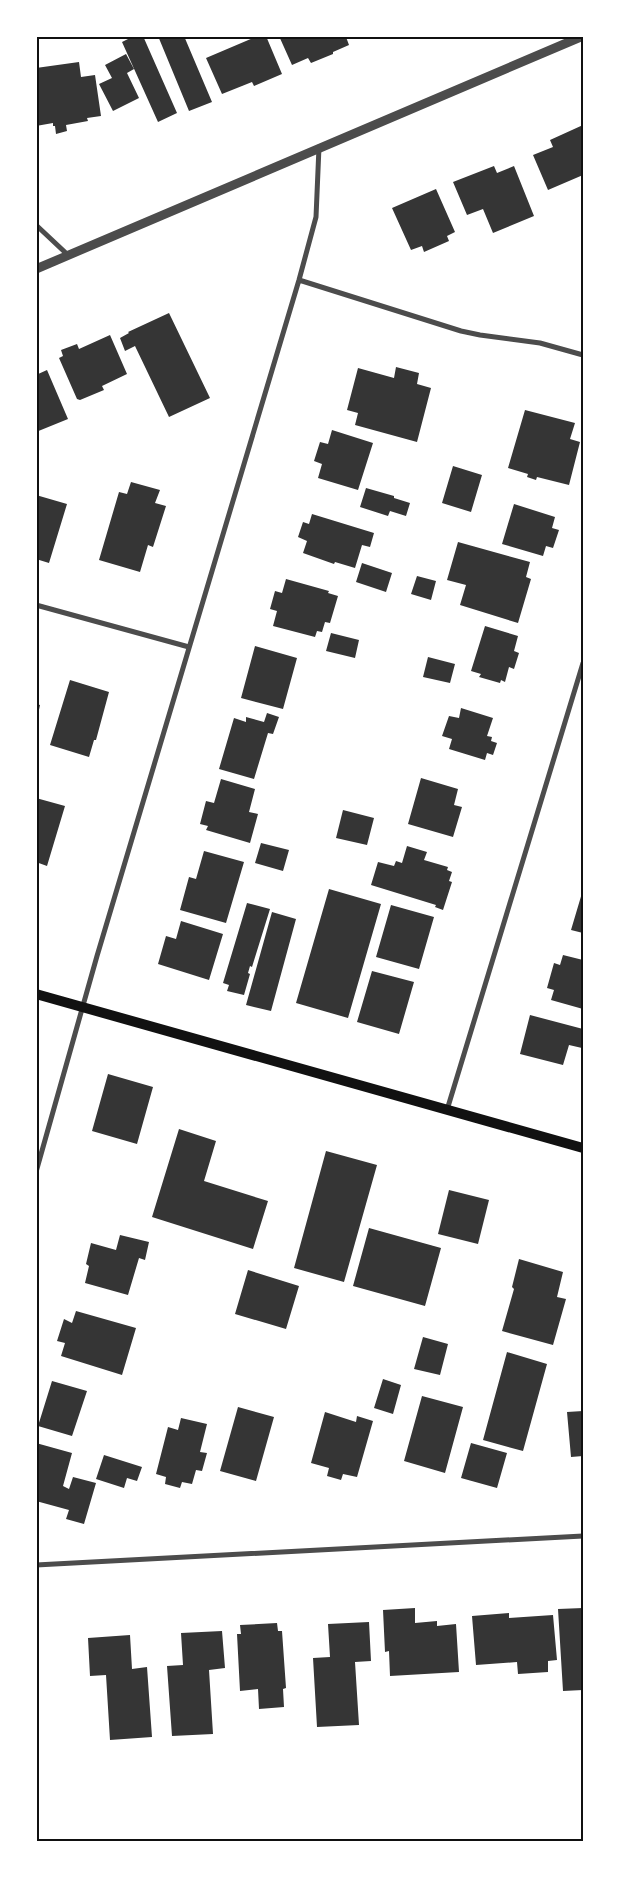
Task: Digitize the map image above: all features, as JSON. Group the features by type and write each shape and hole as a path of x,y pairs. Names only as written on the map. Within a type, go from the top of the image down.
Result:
{"main road":[{"path":"36,994 583,1148"}],"street":[{"path":"36,269 583,36"},
{"path":"36,1172 82,1007 299,280 316,217 319,147"},
{"path":"36,225 68,255"},
{"path":"299,280 461,331 480,336 540,343 583,355"},
{"path":"36,605 189,647"},
{"path":"447,1110 583,663"},
{"path":"36,1565 583,1536"}],"building":[{"path":"134,36 143,36 177,113 158,122 122,42"},
{"path":"158,36 184,36 212,102 189,111"},
{"path":"258,36 266,36 282,74 254,86 252,82 222,94 206,58"},
{"path":"279,36 344,36 349,45 311,63 308,58 292,65"},
{"path":"126,54 134,69 127,73 139,98 113,111 99,84 112,78 105,65"},
{"path":"79,62 81,77 95,75 101,116 87,118 88,121 66,125 67,131 56,134 53,123 36,126 36,68"},
{"path":"583,125 583,175 548,190 533,155 553,147 550,140"},
{"path":"494,166 497,173 514,166 534,216 493,233 483,209 467,215 453,182"},
{"path":"436,189 455,232 447,236 449,241 424,252 422,246 411,250 392,208"},
{"path":"169,313 210,398 169,417 135,346 125,351 120,338 128,332"},
{"path":"110,335 127,374 102,386 104,390 80,400 77,399 59,358 63,356 61,350 77,344 79,349"},
{"path":"396,367 419,373 417,384 431,388 417,442 355,425 358,413 347,410 358,368 394,378"},
{"path":"47,370 68,419 36,432 36,375"},
{"path":"525,410 575,423 570,439 580,442 569,485 537,477 536,480 527,477 528,474 508,468"},
{"path":"332,430 373,443 358,490 318,478 322,464 314,461 320,442 328,444"},
{"path":"453,466 482,475 471,512 442,503"},
{"path":"131,482 160,490 155,503 166,506 153,547 148,545 140,572 99,560 119,492 127,494"},
{"path":"366,488 410,503 406,516 390,511 388,516 360,507"},
{"path":"36,495 67,504 49,563 36,559"},
{"path":"514,504 555,517 552,528 559,530 553,548 546,546 543,556 502,544"},
{"path":"312,514 374,533 370,547 362,545 355,568 335,562 334,564 303,553 307,541 298,537 303,522 309,524"},
{"path":"458,542 530,562 526,577 531,579 518,623 460,605 466,585 447,580"},
{"path":"362,563 392,573 386,592 356,582"},
{"path":"417,576 436,581 431,600 411,594"},
{"path":"286,579 329,591 328,593 338,596 330,623 325,622 322,632 317,631 315,637 273,626 277,611 270,609 275,591 282,593"},
{"path":"485,626 518,636 514,651 519,653 514,669 509,667 505,682 501,680 500,683 479,677 481,674 471,671"},
{"path":"331,633 359,640 355,658 326,651"},
{"path":"255,646 297,658 283,709 241,698"},
{"path":"428,657 455,664 450,683 423,677"},
{"path":"70,680 109,692 96,740 94,740 89,757 50,745"},
{"path":"36,704 40,705 37,719 36,718"},
{"path":"461,708 493,718 487,736 492,737 491,741 497,743 493,755 487,753 485,760 449,749 452,739 442,736 449,716 459,718"},
{"path":"267,713 279,717 273,734 268,733 254,779 219,769 234,718 246,722 246,717 264,722"},
{"path":"421,778 458,789 454,805 462,807 453,837 408,824"},
{"path":"221,779 255,789 249,812 258,814 250,843 206,830 208,826 200,824 206,801 214,803"},
{"path":"36,798 65,806 47,866 36,862"},
{"path":"343,810 374,818 367,845 336,838"},
{"path":"261,843 289,850 283,871 255,863"},
{"path":"407,846 427,852 424,860 448,867 447,870 452,872 449,881 452,882 443,910 435,907 436,905 371,885 378,862 394,866 396,861 402,863"},
{"path":"204,851 244,862 226,923 180,910 189,877 196,879"},
{"path":"329,889 381,904 348,1018 296,1003"},
{"path":"583,893 583,933 571,930"},
{"path":"247,903 270,909 252,967 250,966 248,973 250,974 244,995 227,991 229,985 223,983"},
{"path":"391,905 434,917 419,969 376,957"},
{"path":"272,912 296,919 271,1011 246,1005"},
{"path":"181,921 223,934 209,980 158,964 166,936 176,939"},
{"path":"563,955 583,960 583,1009 551,1000 554,990 547,988 554,963 560,965"},
{"path":"372,971 414,982 399,1034 357,1022"},
{"path":"530,1015 583,1029 582,1048 569,1045 563,1065 520,1054"},
{"path":"108,1074 153,1087 137,1144 92,1131"},
{"path":"179,1129 216,1141 204,1181 268,1201 253,1249 152,1217"},
{"path":"326,1151 377,1165 344,1282 294,1268"},
{"path":"449,1190 489,1200 478,1244 438,1234"},
{"path":"369,1228 441,1248 425,1306 353,1286"},
{"path":"120,1235 149,1242 145,1260 139,1258 128,1295 85,1283 89,1266 86,1264 91,1243 116,1250"},
{"path":"519,1259 563,1272 557,1297 566,1299 553,1345 502,1331 514,1289 512,1287"},
{"path":"248,1270 299,1286 286,1329 235,1314"},
{"path":"76,1311 136,1328 122,1375 61,1356 65,1343 57,1341 64,1319 72,1323"},
{"path":"423,1337 448,1344 440,1375 414,1369"},
{"path":"507,1352 547,1364 523,1451 483,1440"},
{"path":"383,1379 401,1385 393,1414 374,1408"},
{"path":"52,1381 87,1391 72,1436 38,1426"},
{"path":"422,1396 463,1407 445,1473 404,1461"},
{"path":"238,1407 274,1417 256,1481 220,1471"},
{"path":"583,1411 583,1456 571,1457 567,1412"},
{"path":"325,1412 356,1422 357,1416 373,1421 357,1477 343,1474 341,1480 327,1476 329,1468 311,1463"},
{"path":"181,1418 207,1424 200,1452 207,1453 202,1471 196,1470 192,1484 182,1482 180,1488 165,1484 166,1477 156,1474 168,1427 178,1430"},
{"path":"36,1443 72,1453 63,1486 69,1489 73,1477 96,1483 84,1524 66,1519 69,1510 36,1501"},
{"path":"471,1443 507,1453 497,1488 461,1478"},
{"path":"104,1455 142,1467 137,1481 127,1478 124,1488 96,1479"},
{"path":"415,1608 415,1623 437,1621 437,1626 456,1624 459,1672 390,1676 389,1651 385,1652 383,1610"},
{"path":"583,1608 583,1690 563,1691 558,1609"},
{"path":"509,1613 509,1618 553,1615 557,1660 548,1661 548,1672 518,1674 517,1662 476,1665 472,1616"},
{"path":"369,1622 371,1661 355,1662 359,1725 317,1727 313,1658 330,1657 328,1624"},
{"path":"277,1623 278,1631 282,1631 286,1688 283,1689 284,1707 259,1709 258,1689 240,1691 237,1634 241,1634 240,1625"},
{"path":"222,1631 225,1668 209,1670 213,1734 172,1736 167,1666 183,1665 181,1633"},
{"path":"130,1635 132,1669 147,1667 152,1737 110,1740 106,1675 90,1676 88,1638"}]}
